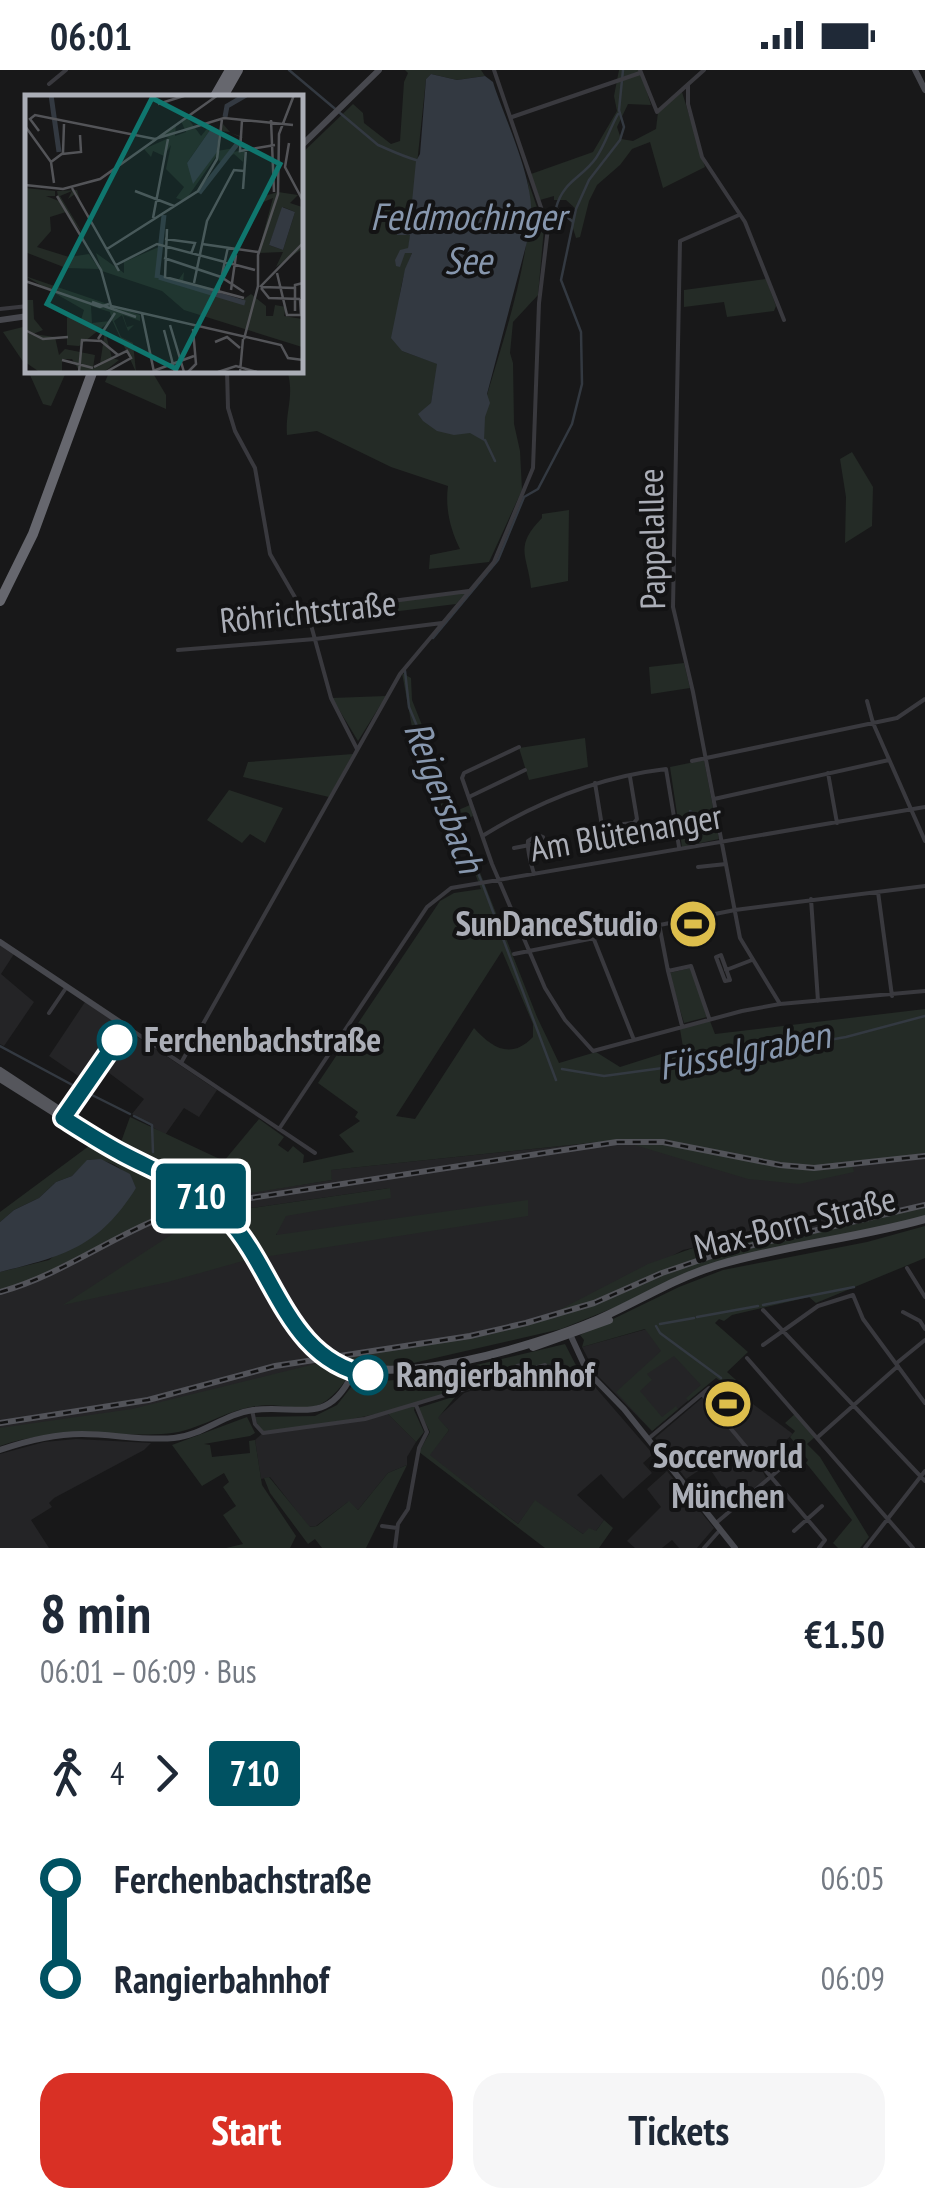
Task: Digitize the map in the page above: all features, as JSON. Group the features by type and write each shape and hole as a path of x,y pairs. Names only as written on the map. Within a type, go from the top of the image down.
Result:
{"highway":[{"path":"216,95 230,70"},
{"path":"224,95 238,70"},
{"path":"0,587 28,527 88,372"},
{"path":"0,601 33,534 88,372"}],"main road":[{"path":"0,1074 64,1116 212,1200 250,1238 301,1328 334,1360 355,1369"},
{"name":"Max-Born-Straße","path":"355,1369 382,1376 412,1374 542,1345 708,1273 925,1222"}],"street":[{"path":"49,84 66,70"},
{"path":"302,145 379,70"},
{"path":"182,1062 358,742 400,673 498,553 530,476 536,452 539,303 548,232 494,70"},
{"path":"510,117 640,72 656,112 704,70"},
{"path":"915,70 925,90"},
{"path":"688,85 688,104 702,156 746,222 784,320"},
{"name":"Pappelallee","path":"739,215 680,241 673,607 742,942 780,1004"},
{"path":"0,309 25,306"},
{"path":"0,320 25,316"},
{"path":"227,372 228,408 234,430 254,468 270,554 299,602 316,639 331,698 358,742"},
{"path":"370,604 469,591"},
{"name":"Röhrichtstraße","path":"178,650 316,639 442,623"},
{"path":"692,761 897,718 925,699"},
{"path":"867,701 925,842"},
{"path":"519,747 464,773 462,778 528,951 565,1020 594,1051 709,1018 780,1004 925,992"},
{"path":"714,799 889,760"},
{"path":"484,835 536,805 595,783 666,769 680,849"},
{"path":"469,797 525,770"},
{"path":"828,774 836,823"},
{"path":"595,783 602,826 634,823 637,819 629,775"},
{"name":"Am Blütenanger","path":"280,1129 427,907 451,888 925,806"},
{"path":"514,848 527,845 534,874"},
{"path":"698,867 726,864"},
{"path":"514,954 735,910 925,886"},
{"path":"878,890 892,996"},
{"path":"810,898 818,1001"},
{"path":"659,924 682,1026"},
{"path":"593,936 634,1040"},
{"path":"0,942 315,1154"},
{"path":"726,970 752,960"},
{"path":"668,972 691,966 709,1018"},
{"path":"50,1013 67,987"},
{"path":"64,1116 126,1027"},
{"path":"907,1268 925,1297"},
{"path":"763,1345 818,1306 853,1295 862,1319 925,1403"},
{"path":"763,1310 924,1476 865,1548"},
{"path":"903,1312 920,1321 925,1329"},
{"path":"570,1333 586,1368 735,1548"},
{"path":"818,1436 925,1340"},
{"path":"747,1358 913,1548"},
{"path":"252,1410 258,1429 277,1434 365,1419 512,1376 519,1365 524,1366 524,1372 545,1365"},
{"path":"0,1450 74,1434 174,1438 252,1410 313,1410 338,1396 355,1369"},
{"path":"648,1439 709,1388"},
{"path":"702,1394 826,1540 819,1548"},
{"path":"395,1548 398,1528 406,1516 419,1448 427,1432 416,1405"},
{"path":"704,1548 718,1527 800,1452"},
{"path":"399,1488 410,1490"},
{"path":"794,1531 822,1506"},
{"path":"382,1526 398,1528"}],"shaded area":[{"path":"405,70 481,70 485,76 457,80 431,74 426,79 416,202 405,253 412,253 398,313 402,351 438,364 431,403 487,395 524,256 527,178 544,228 538,295 513,322 510,353 522,490 489,562 429,569 430,555 460,549 449,518 448,486 391,467 317,431 287,435 287,372 302,372 302,153 353,104 363,113 364,123 391,144 400,141 408,73"},
{"path":"619,70 640,70 651,105 628,104 617,127 621,139 633,141 656,129 658,112 682,92 705,167 663,188 650,142 632,149 597,185 580,237 576,238 571,222 576,209 566,200 554,200 554,196 540,200 531,174 593,152 617,111 614,96"},
{"path":"766,279 776,306 774,311 727,317 724,302 684,307 684,290"},
{"path":"25,326 25,365 3,332"},
{"path":"29,372 66,372 51,406 43,404"},
{"path":"109,372 152,372 166,395 166,409 105,382"},
{"path":"852,452 873,487 872,526 845,543 846,497 840,459"},
{"path":"569,510 568,581 531,588 524,552 528,537 542,514"},
{"path":"465,594 456,604 311,622 308,612"},
{"path":"684,663 690,688 651,694 649,667"},
{"path":"402,673 411,678 412,700 456,811 470,805 473,816 460,822 559,1063 596,1052 620,1067 683,1047 680,1029 710,1021 715,1034 925,1009 925,1153 852,1164 854,1172 799,1184 748,1179 618,1140 331,1170 332,1180 219,1198 121,1142 130,1117 224,1161 259,1119 284,1137 278,1145 288,1152 293,1146 304,1155 303,1163 354,1152 339,1135 360,1121 355,1117 358,1112 318,1083 440,901 454,893 481,889 465,848 439,815 442,793 414,738","holes":["502,951 533,1024 533,1037 509,1050 495,1046 474,1028 415,1119 396,1116"]},
{"path":"386,696 358,741 332,698"},
{"path":"585,738 588,767 529,780 519,748"},
{"path":"353,754 329,797 243,777 248,762"},
{"path":"704,760 719,839 682,847 670,767"},
{"path":"229,790 283,808 265,843 250,834 242,843 207,820"},
{"path":"0,944 14,954 1,974 34,1002 4,1046 0,1044"},
{"path":"691,968 707,1017 684,1023 669,973"},
{"path":"85,1002 217,1090 199,1117 184,1108 165,1135 132,1114 144,1099 97,1064 84,1080 49,1056"},
{"path":"619,1140 656,1150 853,1171 851,1164 925,1153 925,1207 860,1223 754,1238 700,1240 696,1247 683,1250 562,1316 492,1335 308,1370 170,1406 0,1433 0,1290 36,1278 151,1213 151,1219 198,1200 332,1180 330,1170","holes":["390,1188 281,1213 276,1237 210,1214"]},
{"path":"93,1143 198,1200 50,1272 0,1290 0,1272 49,1260 136,1188 116,1166 88,1160 72,1176 56,1182 39,1198 0,1222 0,1212"},
{"path":"390,1188 391,1198 286,1216 276,1235 528,1200 528,1216 250,1259 63,1305 191,1222 210,1214"},
{"path":"925,1207 925,1217 737,1258 561,1329 396,1367 372,1366 344,1358 492,1334 562,1315 561,1309 648,1264 696,1247 697,1240 811,1230"},
{"path":"925,1226 925,1258 816,1303 809,1297 732,1315 724,1321 719,1319 715,1323 748,1352 727,1372 736,1380 729,1386 716,1378 688,1401 686,1398 701,1385 674,1356 647,1374 652,1380 640,1391 662,1417 676,1406 678,1409 652,1431 616,1392 661,1351 645,1329 582,1347 584,1340 580,1335 723,1270 867,1242"},
{"path":"654,1327 716,1377 652,1431 596,1374 582,1347"},
{"path":"565,1344 581,1375 560,1361 526,1370 526,1365 517,1364 511,1373 416,1403 414,1410 424,1432 416,1442 386,1412 264,1432 255,1417 315,1416 337,1405 359,1377 382,1381 421,1378"},
{"path":"560,1361 583,1373 653,1454 643,1463 652,1473 623,1499 601,1474 577,1495 604,1520 596,1531 583,1534 535,1501 518,1524 429,1455 449,1430 437,1418 464,1393"},
{"path":"323,1362 347,1378 335,1393 313,1407 251,1407 174,1433 60,1435 0,1446 0,1428 132,1409"},
{"path":"722,1381 793,1434 759,1464 766,1478 734,1505 712,1472 718,1467 713,1461 686,1479 655,1438"},
{"path":"456,1396 438,1418 449,1430 430,1455 518,1524 535,1500 583,1534 589,1528 596,1531 604,1520 613,1528 599,1548 545,1548 419,1452 430,1432 418,1408"},
{"path":"386,1412 416,1442 407,1465 388,1473 358,1510 348,1502 309,1527 270,1477 261,1479 255,1440 264,1432"},
{"path":"795,1414 815,1437 807,1444 820,1457 869,1537 860,1548 838,1548 833,1543 852,1520 806,1463 802,1453 805,1446 800,1449 790,1437 795,1431 785,1423"},
{"path":"247,1417 255,1433 204,1444 210,1445 212,1457 250,1453 249,1441 255,1440 262,1485 296,1536 290,1548 226,1548 243,1544 223,1515 236,1506 223,1487 229,1482 224,1473 202,1486 172,1445"},
{"path":"76,1439 151,1443 54,1498 49,1503 52,1507 31,1520 49,1548 0,1548 0,1454 44,1442"},
{"path":"407,1465 366,1548 322,1548 315,1539 308,1544 270,1493 264,1478 269,1477 310,1527 317,1526 349,1501 358,1510 388,1473"},
{"path":"667,1471 714,1528 697,1548 679,1548 672,1540 662,1548 635,1548 627,1541 661,1507 647,1489"}],"water":[{"name":"Feldmochinger See","path":"431,74 457,80 485,76 493,82 521,160 531,202 528,238 487,394 490,403 484,441 470,433 437,431 423,421 418,414 431,403 437,364 402,351 391,338 412,253 405,253 400,267 396,266 400,250 408,248 410,235 397,235 396,230 410,230 416,203 412,202 426,79"},
{"path":"101,1159 130,1174 136,1188 108,1224 61,1254 0,1272 0,1222 39,1198 56,1182 72,1176 87,1160"}],"waterway":[{"path":"289,70 378,145 416,160"},
{"path":"433,638 498,560 524,497 538,489 572,424 582,384 581,332 561,280 576,209 589,180 620,140 624,127 619,110 623,70"},
{"path":"572,221 556,208 559,199 596,158 618,114"},
{"path":"485,440 495,461"},
{"name":"Reigersbach","path":"405,671 409,707 483,885 556,1080"},
{"path":"685,826 696,836 703,833 699,816 690,811"},
{"name":"Füsselgraben","path":"562,1069 604,1076 685,1065 846,1037 925,1016"},
{"path":"0,1046 78,1088"},
{"path":"88,1093 130,1114"},
{"path":"134,1116 152,1125 153,1152"},
{"path":"763,1305 854,1287"},
{"path":"697,1317 758,1306"},
{"path":"660,1324 694,1318"},
{"path":"656,1326 721,1378"}],"railway":[{"path":"0,1292 192,1207 617,1142 663,1142 814,1168 925,1156"},
{"path":"0,1423 148,1400 275,1366 470,1336 526,1323 594,1303 723,1252 925,1205"}],"bus line":[{"name":"710","path":"117,1040 63,1118 191,1189 220,1210 246,1240 294,1325 310,1345 338,1366 368,1375"}],"place":[{"name":"SunDanceStudio","path":"693,924"},
{"name":"Ferchenbachstraße","path":"117,1040"},
{"name":"Rangierbahnhof","path":"368,1375"},
{"name":"Soccerworld München","path":"728,1404"}]}
